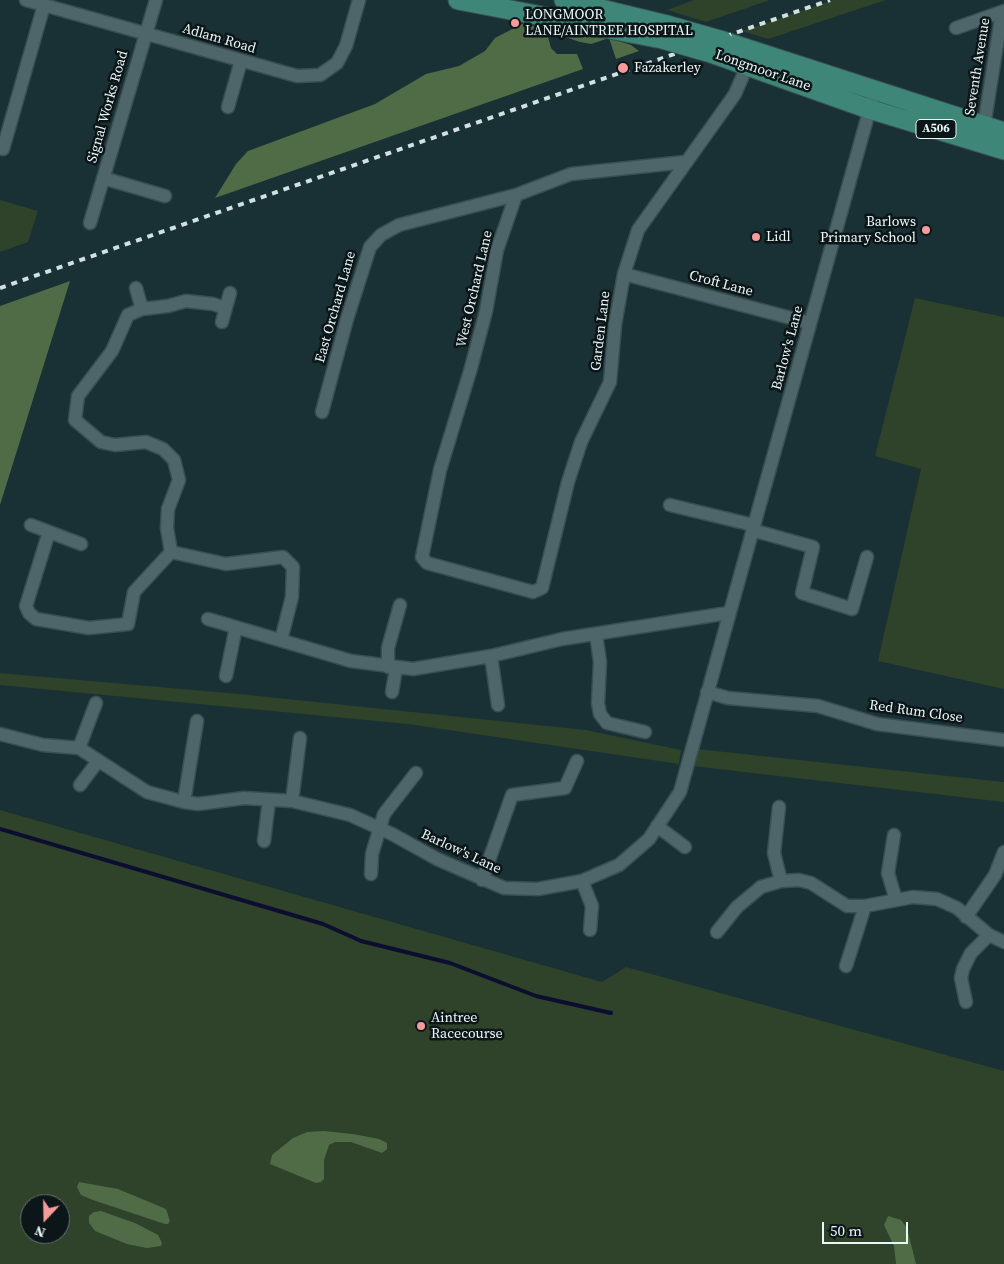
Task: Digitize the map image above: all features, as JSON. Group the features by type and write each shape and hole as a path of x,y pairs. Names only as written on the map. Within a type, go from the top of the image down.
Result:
{"main road":[{"name":"Longmoor Lane","path":"458,0 665,32"},
{"name":"Longmoor Lane","path":"564,0 665,32 875,90 1004,132"},
{"name":"Longmoor Lane","path":"717,47 747,66 869,109 1004,150"}],"street":[{"name":"Adlam Road","path":"26,0 297,76 320,75 337,63 346,46 359,0"},
{"name":"Signal Works Road","path":"90,223 156,0"},
{"path":"3,149 44,5"},
{"path":"956,28 1003,12"},
{"name":"Seventh Avenue","path":"984,126 1003,12"},
{"path":"228,107 241,61"},
{"name":"Garden Lane","path":"422,557 427,563 533,592 542,588 568,482 578,450 610,382 624,274 638,230 735,94 747,66"},
{"name":"Barlow's Lane","path":"0,734 42,744 78,748 147,792 184,802 198,804 244,798 292,801 350,815 482,880 504,888 538,890 582,881 618,865 649,840 680,792 728,613 875,90"},
{"path":"516,196 571,174 685,162"},
{"path":"103,178 165,196"},
{"name":"East Orchard Lane","path":"322,412 346,319 370,247 381,235 399,226 516,196"},
{"name":"West Orchard Lane","path":"422,557 440,470 474,358 486,310 497,250 516,196"},
{"name":"Croft Lane","path":"624,274 810,323"},
{"path":"136,288 142,309"},
{"path":"222,322 230,293"},
{"path":"171,552 167,528 168,509 179,480 174,460 163,448 146,442 115,444 101,442 75,420 78,396 112,351 128,315 142,309 168,306 186,301 212,304 225,308"},
{"path":"670,505 753,527 813,547 802,593 852,609 867,557"},
{"path":"31,525 82,544"},
{"path":"49,532 26,606 29,613 36,619 89,628 128,624 134,592 171,552"},
{"path":"171,552 226,564 283,557 293,567 292,597 281,640"},
{"path":"392,692 392,668 388,648 400,605"},
{"path":"208,619 351,661 392,668 413,669 491,656 562,639 728,613"},
{"path":"226,676 236,627"},
{"path":"596,634 600,662 598,703 600,714 607,723 645,732"},
{"path":"491,656 498,705"},
{"name":"Red Rum Close","path":"707,692 728,698 818,706 877,724 1004,740"},
{"path":"78,748 96,703"},
{"path":"184,802 197,721"},
{"path":"292,801 300,738"},
{"path":"80,785 98,761"},
{"path":"482,880 512,795 564,788 578,761"},
{"path":"371,874 372,854 384,814 416,773"},
{"path":"264,841 269,800"},
{"path":"778,807 774,853 781,881"},
{"path":"657,826 685,846"},
{"path":"894,835 888,873 896,900"},
{"path":"966,917 995,875 1004,852"},
{"path":"582,881 592,906 590,930"},
{"path":"717,932 737,907 761,887 781,881 805,882 847,906 865,906 913,897 937,899 957,908 989,935 1004,942"},
{"path":"846,966 865,906"},
{"path":"966,1002 961,978 963,968 971,953 989,935"}],"green space":[{"path":"694,0 770,0 706,22 667,10"},
{"path":"833,0 886,0 768,39 742,31"},
{"path":"524,23 536,27 548,37 551,48 557,54 577,54 583,69 215,198 236,164 248,151 375,104 426,74 459,66 485,51 495,38"},
{"path":"560,29 576,34 609,38 591,44 580,42 554,33"},
{"path":"609,38 631,45 639,51 616,59"},
{"path":"0,200 38,211 28,242 0,252"},
{"path":"70,281 0,505 0,306"},
{"path":"915,298 1004,317 1004,689 878,661 921,469 875,456"},
{"path":"0,673 239,694 586,730 681,750 679,764 408,724 0,685"},
{"path":"697,749 1004,782 1004,802 692,766"},
{"name":"Aintree Racecourse","path":"0,810 602,982 626,967 1004,1071 1004,1264 0,1264"},
{"path":"324,1131 379,1139 387,1143 387,1149 382,1153 351,1142 335,1142 329,1145 324,1160 324,1179 316,1183 270,1164 272,1155 293,1138 307,1132"},
{"path":"79,1182 118,1189 166,1209 170,1221 168,1224 165,1224 81,1195 77,1187"},
{"path":"101,1211 135,1223 158,1235 162,1243 161,1246 147,1248 127,1244 95,1231 89,1223 89,1216 94,1212"},
{"path":"888,1216 901,1220 907,1228 916,1264 896,1264 894,1246 884,1225"}],"waterway":[{"path":"0,829 323,924 361,941 450,963 536,996 611,1013"}],"railway":[{"path":"0,288 830,0"}],"place":[{"name":"LONGMOOR LANE/AINTREE HOSPITAL","path":"515,23"},
{"name":"Fazakerley","path":"623,68"},
{"name":"Barlows Primary School","path":"926,230"},
{"name":"Lidl","path":"756,237"},
{"name":"Aintree Racecourse","path":"421,1026"}]}
